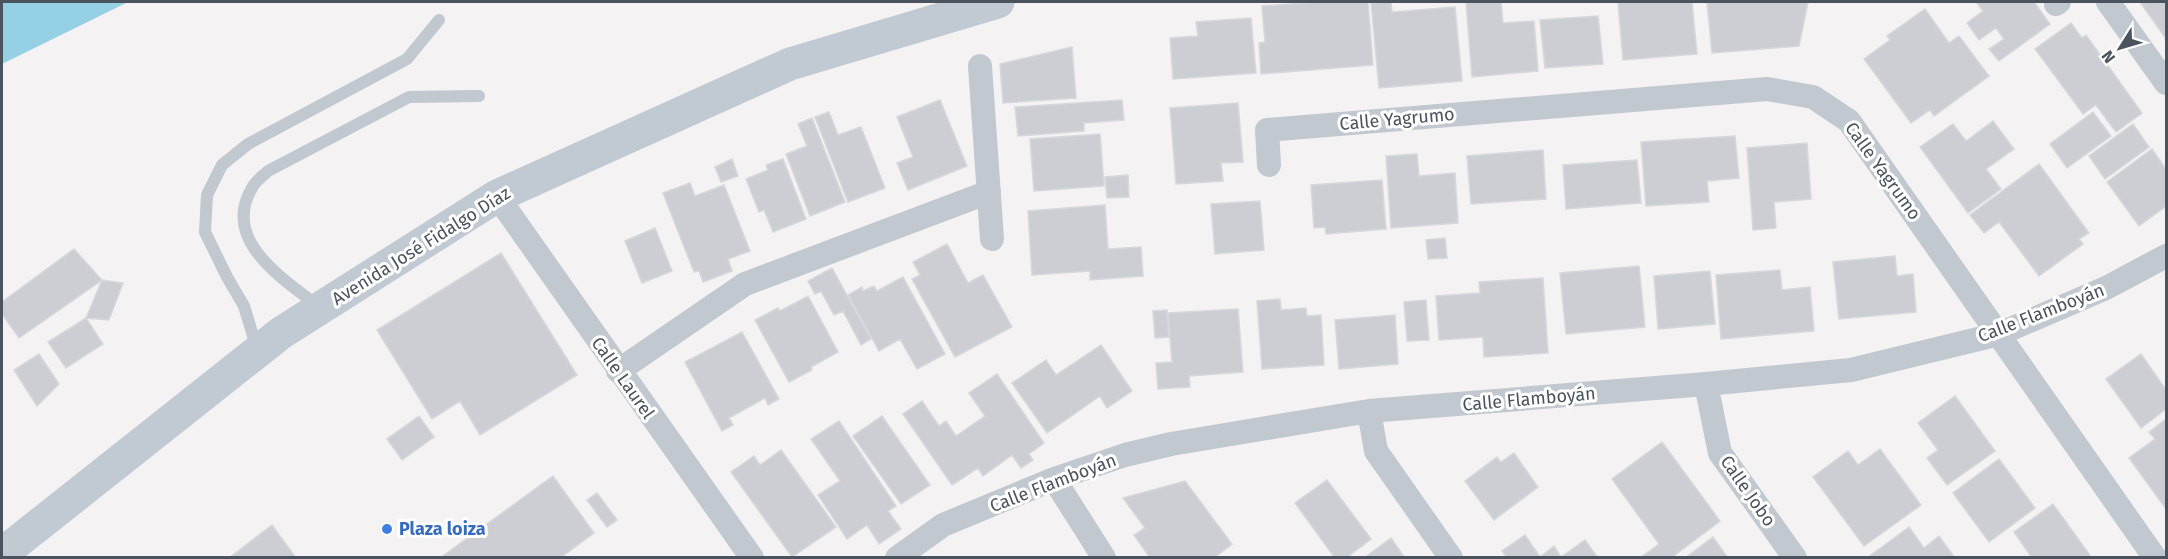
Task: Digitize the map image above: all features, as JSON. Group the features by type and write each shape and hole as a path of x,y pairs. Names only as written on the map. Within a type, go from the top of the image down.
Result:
{"street":[{"name":"Avenida José Fidalgo Díaz","path":"2,554 281,333 497,196 790,64 998,2"},
{"path":"2108,2 2166,83"},
{"path":"980,66 992,239"},
{"name":"Calle Yagrumo","path":"1269,165 1267,129 1767,89 1813,97 1849,120 2155,558"},
{"path":"618,371 745,284 989,192"},
{"name":"Calle Laurel","path":"497,196 618,371 752,558"},
{"name":"Calle Flamboyán","path":"897,558 944,525 1054,479 1125,455 1171,444 1369,411 1851,370 1999,334 2106,288 2166,256"},
{"name":"Calle Jobo","path":"1706,384 1720,453 1795,558"},
{"path":"1369,411 1376,451 1451,558"},
{"path":"1054,479 1104,558"}],"lane":[{"path":"258,351 244,306 226,277 205,232 207,195 222,165 248,144 407,59 439,20"},
{"path":"321,308 280,277 256,252 243,226 244,205 253,186 268,171 409,97 479,96"}],"water":[{"path":"2,2 128,2 2,64"}],"building":[{"path":"1319,2 1368,2 1373,65 1261,74 1259,43 1265,42 1262,6"},
{"path":"1371,2 1391,2 1392,12 1455,7 1462,81 1379,88"},
{"path":"1466,2 1501,2 1503,23 1534,21 1538,71 1472,77"},
{"path":"1618,2 1692,2 1697,54 1623,60"},
{"path":"1707,2 1808,2 1799,46 1712,53"},
{"path":"1976,2 2034,2 2050,24 1999,61 1989,49 2004,39 1996,28 1979,40 1967,23 1983,11"},
{"path":"2140,2 2166,2 2166,39"},
{"path":"1925,9 1949,43 1959,36 1989,76 1934,116 1930,110 1911,123 1864,59 1890,40 1887,36"},
{"path":"1598,16 1603,64 1545,68 1540,20"},
{"path":"1251,18 1256,73 1173,79 1170,38 1198,36 1196,22"},
{"path":"2071,23 2082,38 2086,35 2142,113 2116,132 2096,105 2083,114 2035,49"},
{"path":"1072,47 1076,98 1003,103 1000,64"},
{"path":"940,100 967,166 908,190 897,163 913,157 897,117"},
{"path":"1122,100 1124,120 1084,123 1084,131 1018,136 1015,107"},
{"path":"1238,103 1243,162 1221,163 1223,181 1176,184 1170,108"},
{"path":"829,112 838,135 861,127 885,188 848,202 815,117"},
{"path":"2093,112 2111,136 2067,168 2050,144"},
{"path":"812,118 845,202 810,216 786,154 807,146 798,124"},
{"path":"1993,121 2014,149 1986,169 2001,189 1968,213 1920,147 1953,124 1966,141"},
{"path":"2133,124 2149,147 2105,179 2089,156"},
{"path":"1100,134 1104,186 1034,191 1030,139"},
{"path":"1735,136 1739,178 1707,181 1709,202 1646,206 1641,142"},
{"path":"1807,143 1811,199 1774,202 1776,228 1753,230 1747,148"},
{"path":"2152,149 2166,169 2166,206 2139,226 2107,182"},
{"path":"1543,150 1546,199 1471,204 1467,156"},
{"path":"1417,154 1419,176 1455,173 1458,223 1391,228 1386,156"},
{"path":"732,159 738,176 721,182 715,167"},
{"path":"783,159 806,219 773,232 764,210 759,212 746,179 768,170 766,165"},
{"path":"1637,160 1641,203 1566,209 1563,165"},
{"path":"2039,164 2089,233 2079,239 2083,244 2039,276 1999,222 1984,233 1970,215"},
{"path":"1128,175 1129,197 1107,198 1105,177"},
{"path":"1382,180 1386,229 1326,234 1325,227 1314,228 1311,185"},
{"path":"690,183 695,196 724,185 750,251 728,259 732,271 703,282 699,271 694,272 663,193"},
{"path":"1260,201 1264,250 1215,254 1211,204"},
{"path":"1105,205 1108,249 1141,247 1143,276 1090,280 1090,271 1032,275 1028,211"},
{"path":"655,228 672,271 642,283 625,241"},
{"path":"1445,238 1447,258 1428,259 1426,240"},
{"path":"947,244 968,283 983,275 1012,327 955,357 912,279 920,275 913,262"},
{"path":"74,249 102,280 19,338 2,314 2,302"},
{"path":"501,253 577,375 480,435 460,401 432,419 377,330"},
{"path":"1895,256 1897,276 1913,274 1916,312 1839,319 1833,262"},
{"path":"1639,266 1645,327 1566,334 1560,273"},
{"path":"832,268 871,339 861,345 843,311 834,315 821,291 815,294 808,281"},
{"path":"1780,270 1782,290 1810,287 1814,331 1721,339 1716,275"},
{"path":"1710,271 1715,324 1658,329 1654,276"},
{"path":"903,277 945,354 917,369 900,339 879,351 848,295 862,287 863,291 874,286 877,291"},
{"path":"1543,278 1548,353 1484,357 1483,337 1439,340 1436,296 1480,293 1479,282"},
{"path":"102,280 123,283 109,320 86,318"},
{"path":"808,296 838,352 789,382 755,320 778,308 780,311"},
{"path":"1280,299 1281,310 1306,308 1307,316 1321,315 1324,365 1262,369 1257,301"},
{"path":"1426,300 1429,340 1407,341 1404,302"},
{"path":"1238,309 1243,372 1189,376 1190,387 1158,389 1156,363 1172,362 1168,313"},
{"path":"1167,310 1169,337 1155,338 1153,311"},
{"path":"1395,315 1398,364 1339,369 1335,320"},
{"path":"86,318 103,344 66,368 48,342"},
{"path":"742,332 779,399 768,405 765,398 729,418 733,425 722,431 685,362"},
{"path":"1101,345 1132,391 1107,408 1100,396 1047,433 1012,383 1046,360 1056,375"},
{"path":"39,354 59,384 37,406 14,370"},
{"path":"2141,354 2166,390 2166,409 2141,428 2106,379"},
{"path":"997,374 1044,443 1029,454 1033,460 1021,468 1012,455 983,476 978,468 952,485 903,414 922,401 939,426 946,421 956,436 985,416 969,393"},
{"path":"1955,396 1995,451 1947,485 1927,458 1938,450 1918,423"},
{"path":"419,416 434,437 402,460 387,439"},
{"path":"882,416 930,485 901,504 853,436"},
{"path":"2166,419 2166,509 2129,458 2155,439 2149,432"},
{"path":"839,421 896,506 888,511 901,529 879,544 867,525 847,539 818,495 840,481 811,439"},
{"path":"1662,442 1720,521 1671,558 1640,558 1659,544 1612,479"},
{"path":"1880,449 1921,505 1864,546 1813,477 1848,451 1858,465"},
{"path":"781,450 836,527 792,557 731,472 754,456 760,465"},
{"path":"1514,453 1538,487 1494,520 1465,481 1497,457 1501,462"},
{"path":"1999,459 2035,508 1989,542 1953,493"},
{"path":"553,476 594,533 560,558 440,558"},
{"path":"1327,480 1371,539 1346,558 1335,558 1295,503"},
{"path":"1185,481 1232,544 1214,558 1150,558 1134,535 1145,528 1123,498"},
{"path":"597,493 617,520 607,527 587,500"},
{"path":"2053,504 2092,558 2032,558 2014,532"},
{"path":"272,525 296,558 229,558"},
{"path":"1909,527 1924,548 1939,536 1955,558 1867,558"},
{"path":"1525,535 1540,557 1554,546 1561,557 1585,540 1598,558 1507,558 1502,551"},
{"path":"1713,537 1728,558 1685,558"},
{"path":"1391,538 1405,558 1364,558"}],"place":[{"name":"Plaza loiza","path":"387,529"}]}
